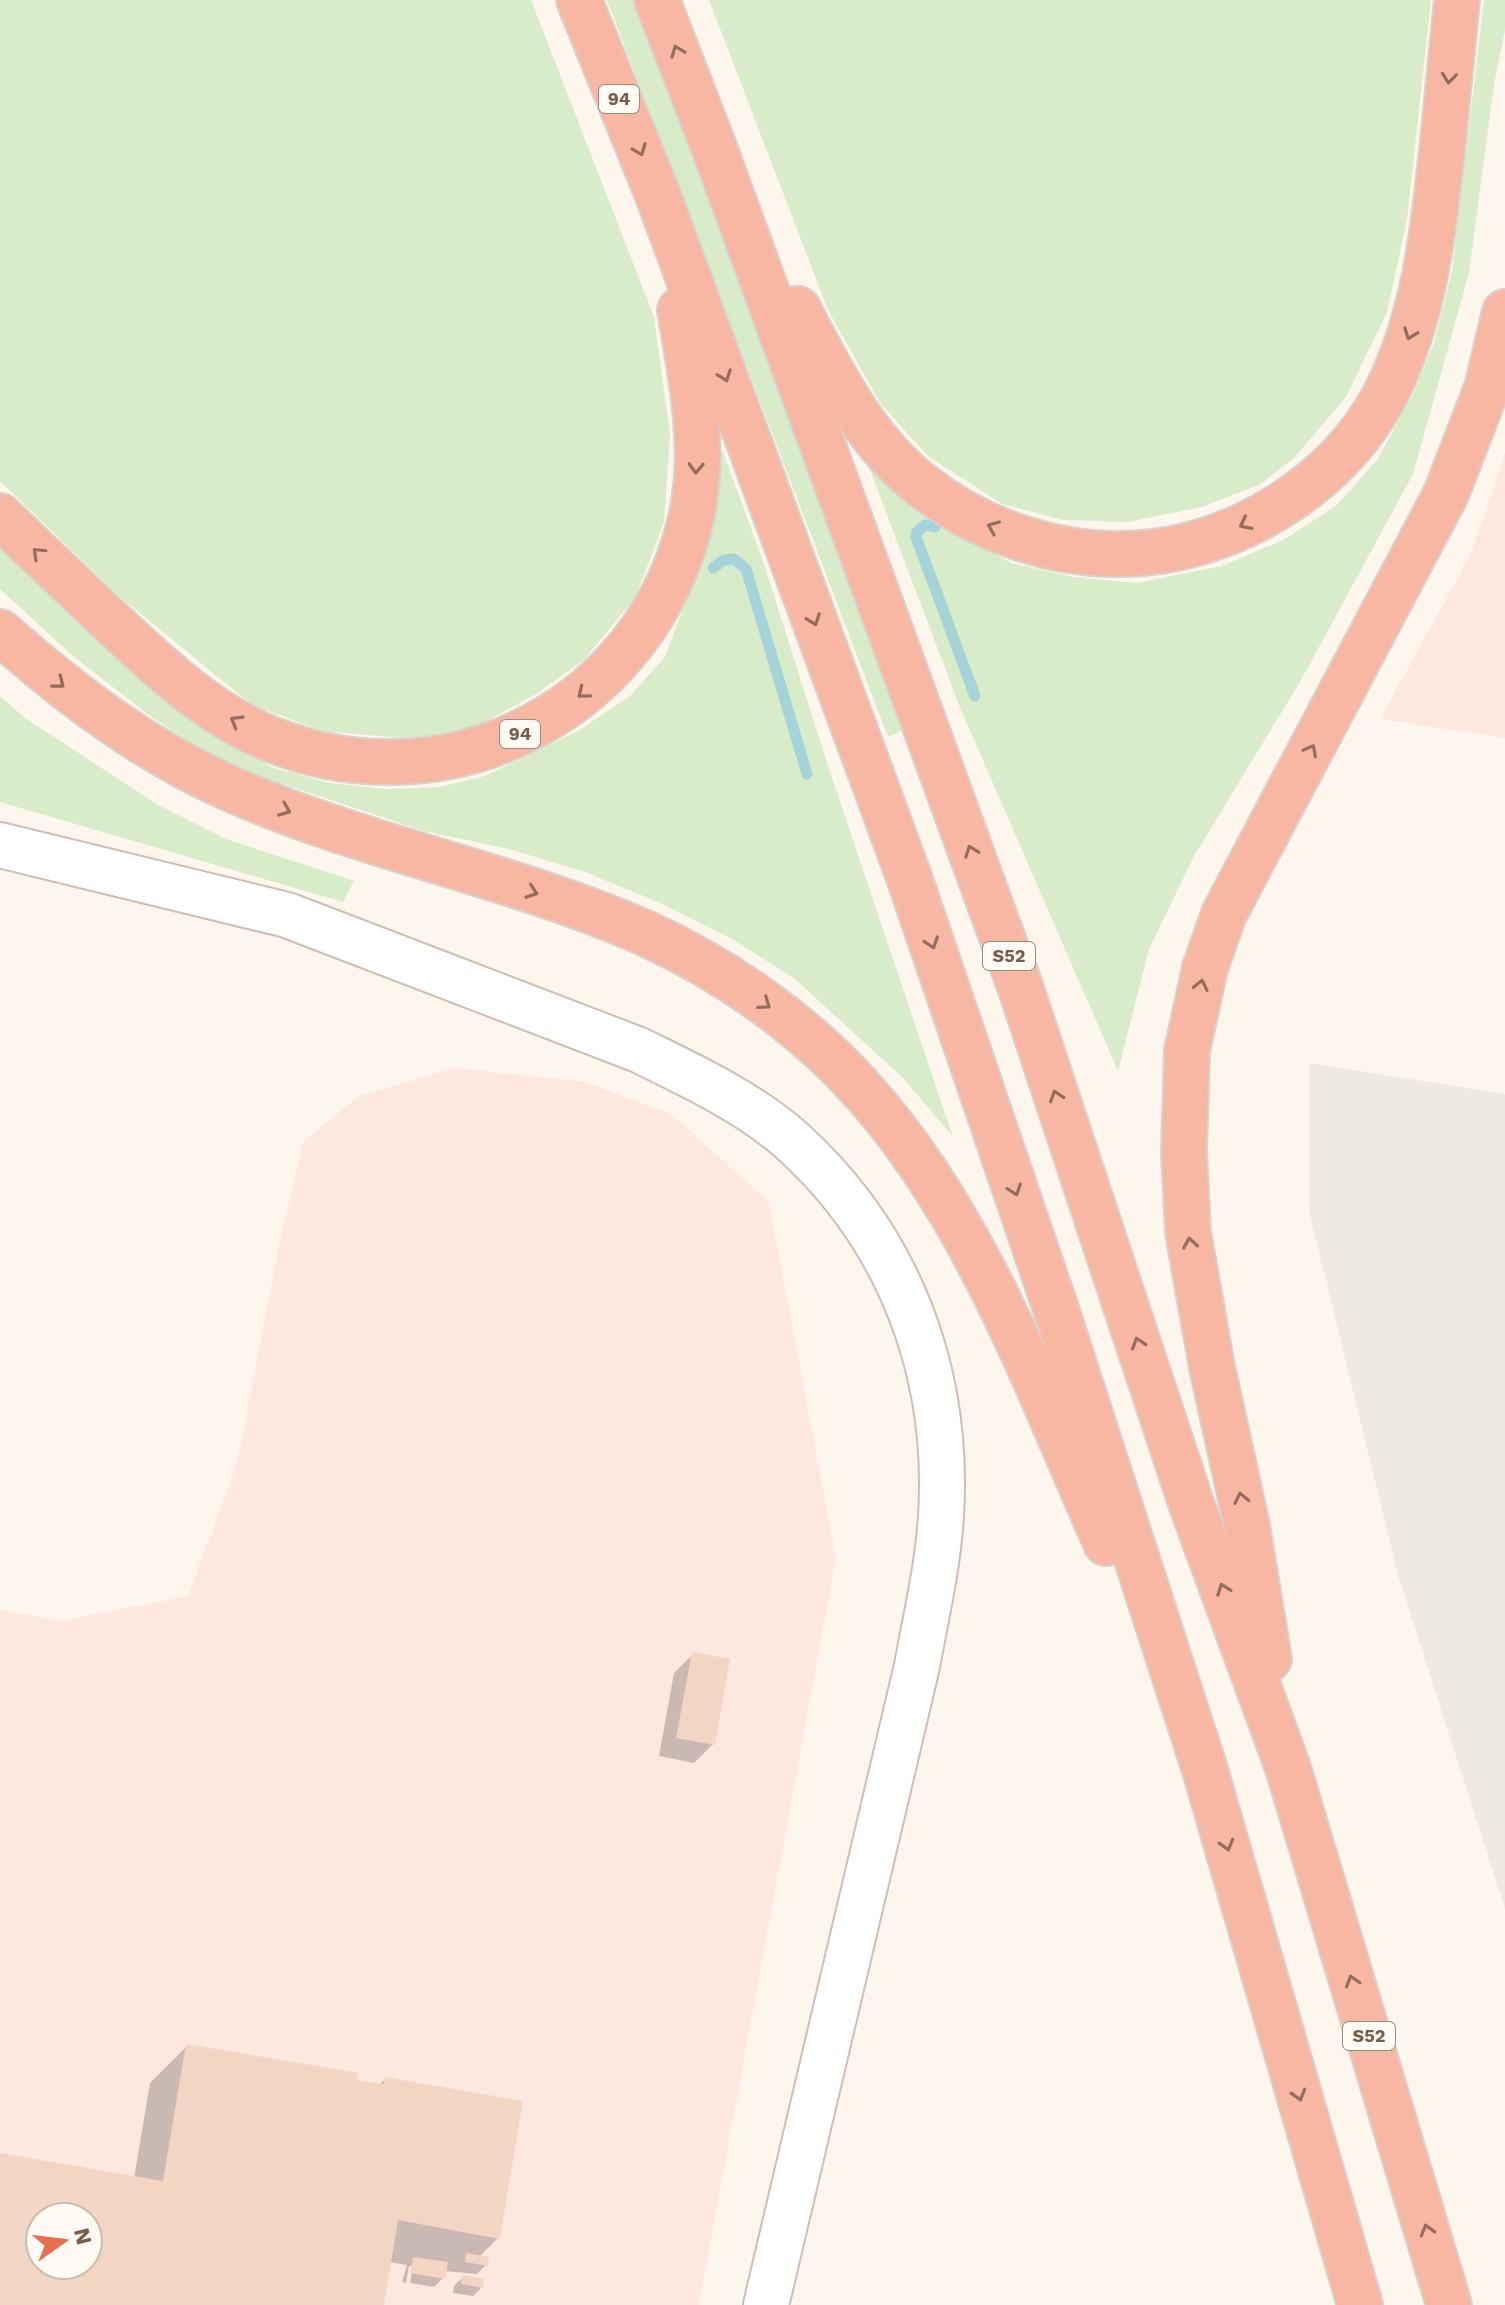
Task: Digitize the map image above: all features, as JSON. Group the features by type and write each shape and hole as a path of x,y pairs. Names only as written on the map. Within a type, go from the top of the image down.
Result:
{"highway":[{"name":"94","path":"0,516 158,666 212,706 265,737 329,757 402,761 447,758 481,750 515,737 549,718 610,671 641,634 661,601 681,557 693,511 697,467 689,361 659,198 579,0"},
{"path":"657,0 715,150 830,370 858,415 891,456 920,484 980,522 1017,537 1050,545 1127,554 1201,542 1236,530 1307,487 1333,465 1360,434 1383,398 1415,322 1434,233 1457,0"},
{"name":"S52","path":"715,150 1021,989 1191,1503 1288,1768 1449,2305"},
{"path":"659,198 909,877 1058,1315 1205,1770 1360,2305"},
{"path":"1288,1768 1247,1526 1212,1367 1188,1232 1184,1152 1187,1051 1205,968 1224,914 1446,494 1487,388 1505,312"},
{"path":"0,632 118,726 235,791 322,825 508,884 644,933 692,957 741,988 785,1018 826,1053 901,1135 985,1272 1205,1770"}],"lane":[{"path":"0,845 287,915 639,1050 739,1104 789,1139 826,1175 858,1215 905,1295 925,1348 936,1399 942,1479 938,1544 917,1666 766,2305"}],"shaded area":[{"path":"1505,453 1505,738 1380,719 1470,556"},
{"path":"1309,1063 1505,1094 1505,1909 1398,1575 1309,1211"},
{"path":"455,1068 585,1082 671,1114 769,1202 836,1558 699,2305 0,2305 0,1610 61,1621 188,1596 237,1463 279,1245 303,1142 359,1096"}],"green space":[{"path":"0,0 531,0 654,317 670,435 664,522 636,596 584,660 536,694 481,724 424,740 322,731 252,705 119,596 0,481"},
{"path":"607,0 633,0 906,729 888,737"},
{"path":"709,0 1431,0 1407,219 1387,312 1346,397 1295,457 1261,484 1202,507 1127,522 1063,520 1002,504 928,456 880,403 828,310"},
{"path":"1484,0 1505,0 1505,30 1494,84 1469,273 1413,474 1300,682 1194,856 1149,949 1118,1071 959,705 867,462 936,521 1011,563 1074,577 1136,583 1222,566 1285,539 1336,506 1377,460 1413,394 1434,343 1452,271"},
{"path":"719,451 723,452 763,561 828,766 953,1137 903,1078 795,979 734,940 658,902 585,872 509,849 424,831 219,763 145,712 72,655 0,589 0,545 121,662 219,739 274,768 330,783 386,789 440,787 485,776 578,731 630,696 665,657 707,545 715,506"},
{"path":"0,696 25,718 158,805 226,839 354,881 343,902 0,802"}],"building":[{"path":"692,1652 730,1659 715,1745 676,1738"},
{"path":"186,2044 359,2073 356,2080 384,2084 384,2077 523,2101 500,2239 398,2220 384,2305 0,2305 0,2153 163,2181"},
{"path":"466,2253 489,2257 488,2266 465,2262"},
{"path":"413,2257 448,2262 445,2279 410,2273"},
{"path":"462,2275 484,2279 483,2288 461,2284"}],"waterway":[{"path":"935,527 925,525 916,537 975,696"},
{"path":"713,568 724,560 734,559 746,569 807,774"}]}
